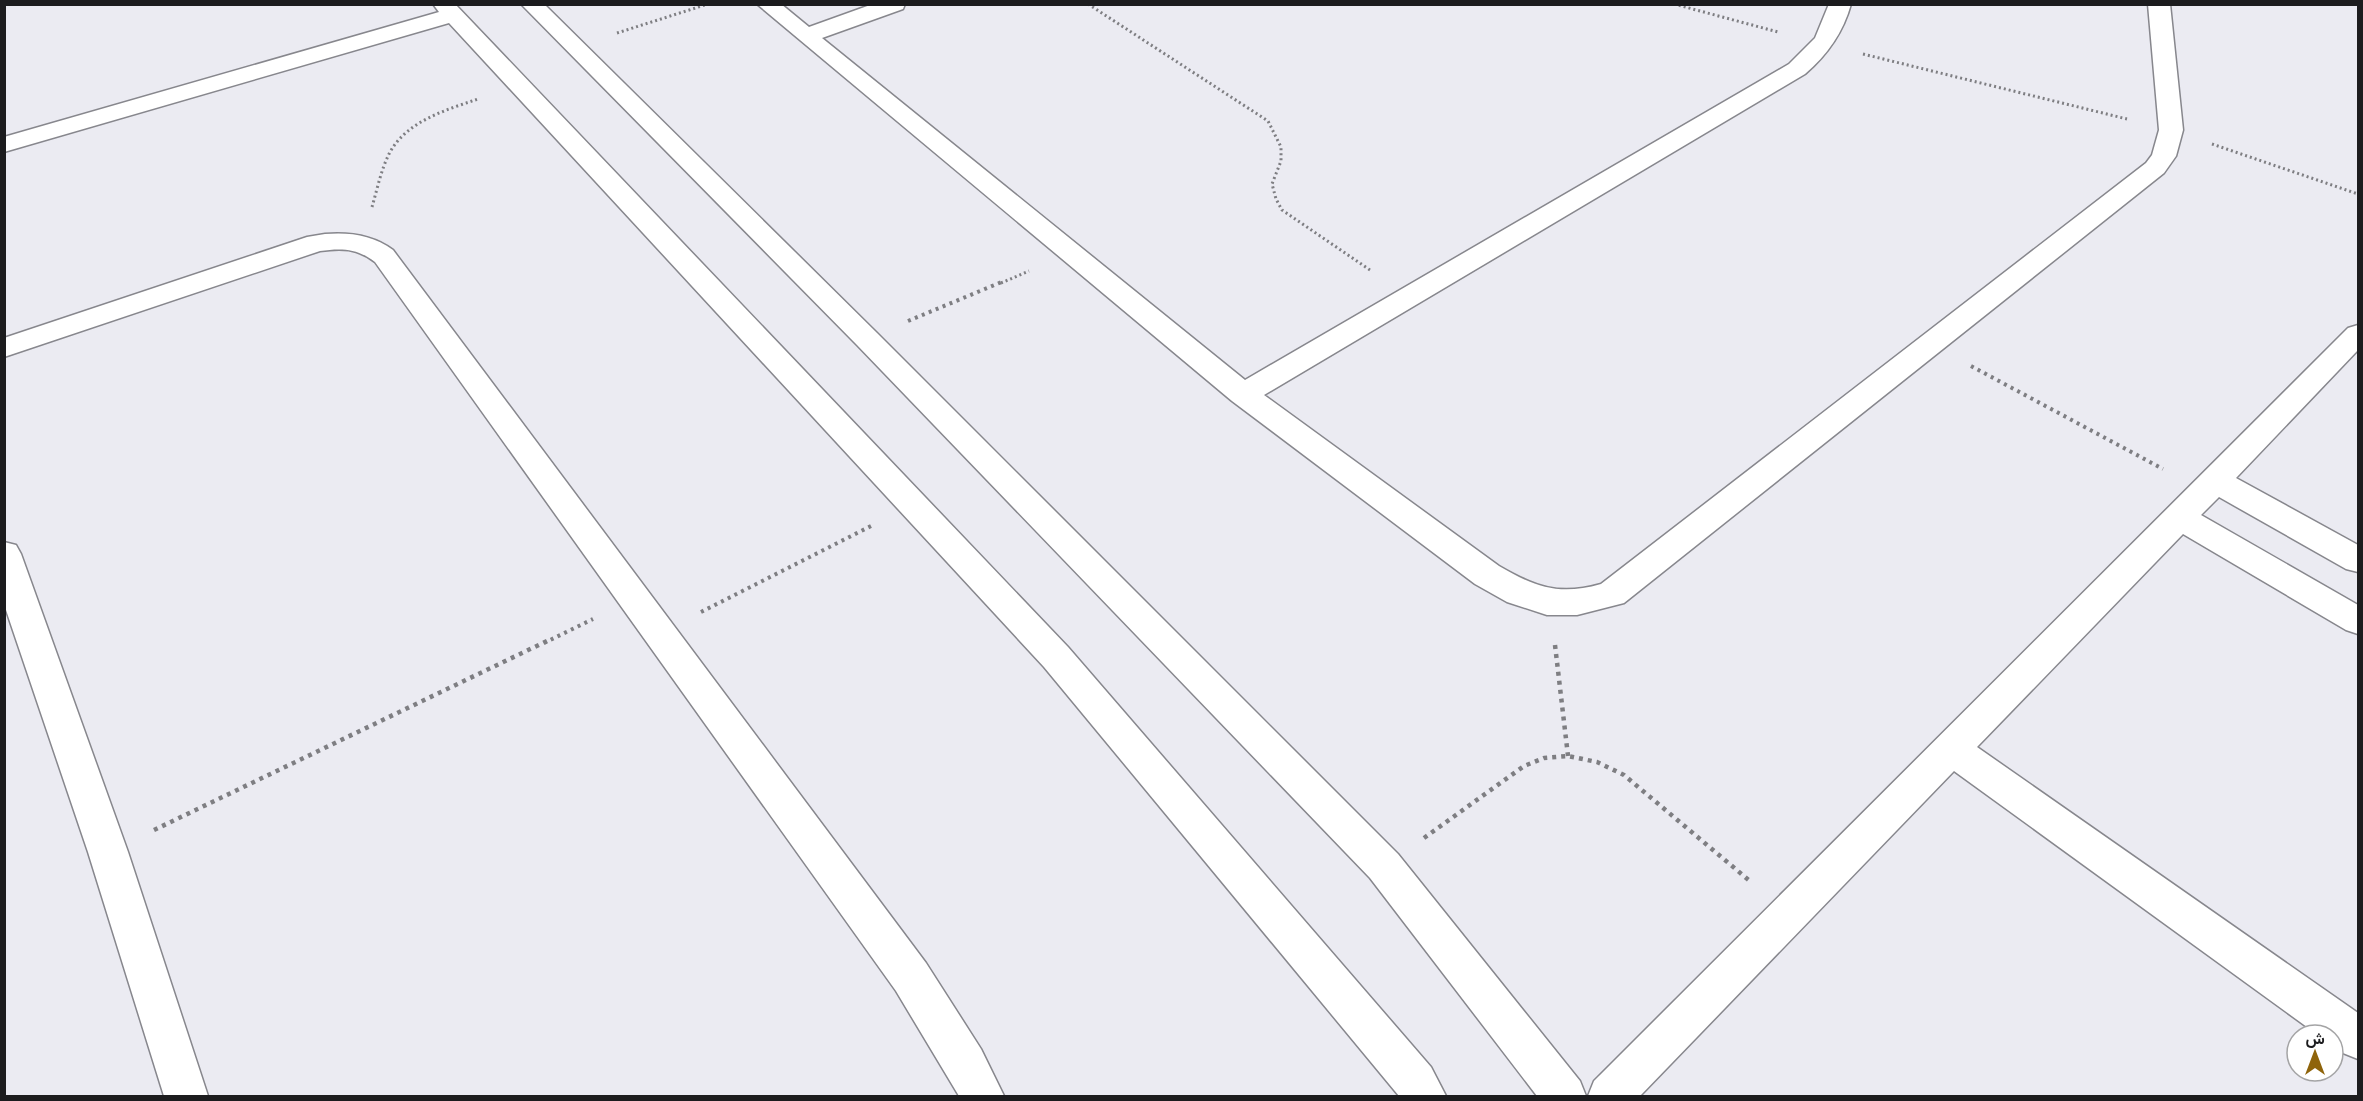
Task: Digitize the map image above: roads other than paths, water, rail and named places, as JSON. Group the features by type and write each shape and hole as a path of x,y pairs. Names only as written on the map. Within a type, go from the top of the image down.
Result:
{"street":[{"path":"531,4 571,47 867,339 1384,867 1564,1096"},
{"path":"767,4 1242,394 1487,575 1516,593 1549,603 1583,603 1612,594 2156,168 2164,156 2171,130 2159,4"},
{"path":"806,36 895,4"},
{"path":"1242,394 1797,69 1823,44 1835,23 1840,4"},
{"path":"4,145 448,10 1056,657 1415,1082 1424,1096"},
{"path":"4,348 316,243 340,240 360,242 375,247 384,256 911,976 966,1064 982,1096"},
{"path":"1610,1096 1950,748 2181,518 2358,334"},
{"path":"2211,486 2358,560"},
{"path":"2181,518 2358,621"},
{"path":"4,554 108,852 186,1096"},
{"path":"1950,748 2358,1038"}]}
